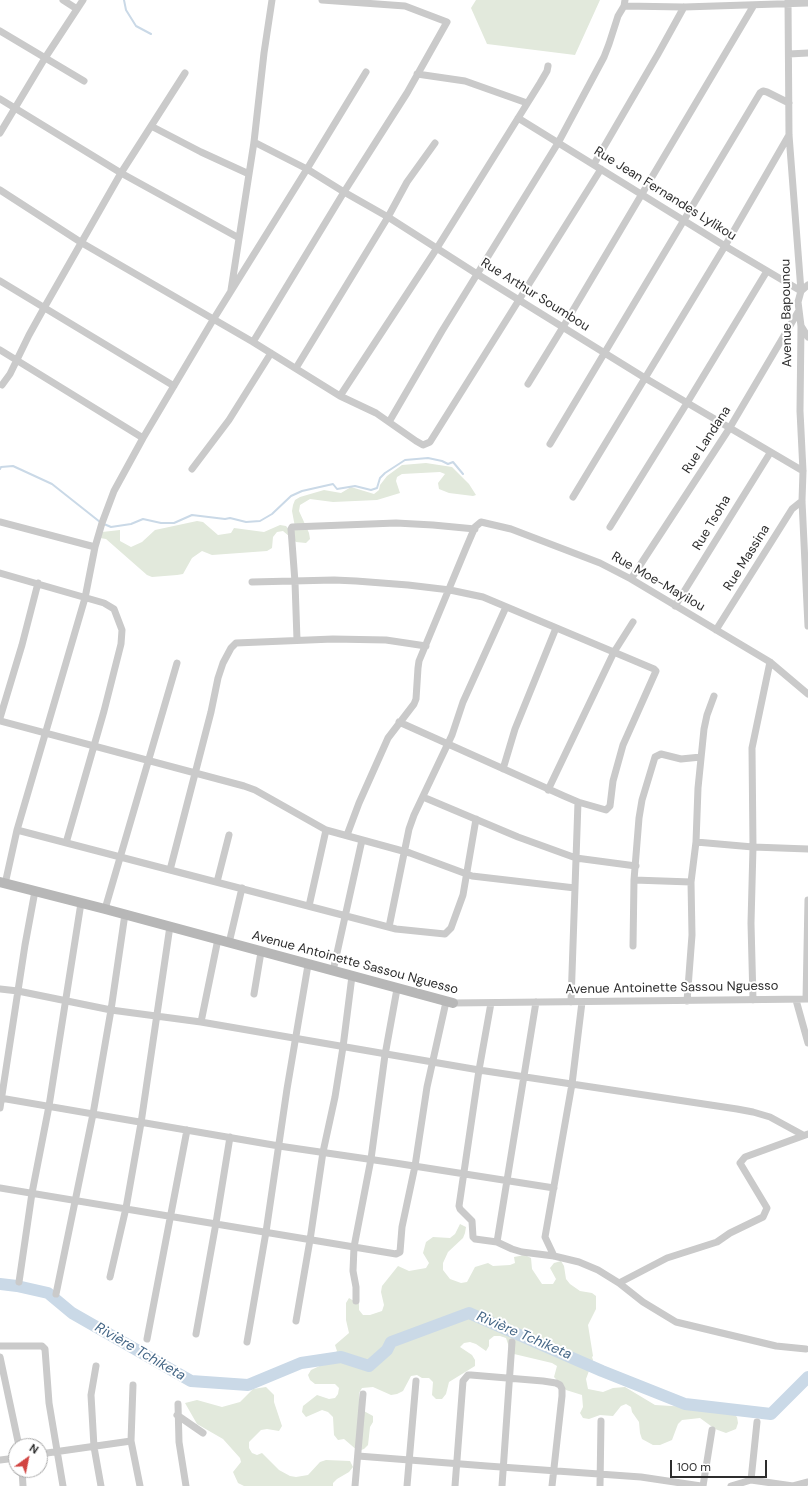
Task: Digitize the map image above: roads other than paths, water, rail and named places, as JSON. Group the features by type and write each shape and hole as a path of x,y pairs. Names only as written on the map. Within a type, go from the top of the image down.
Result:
{"street":[{"path":"63,0 77,9"},
{"path":"0,133 45,58 83,0"},
{"path":"230,294 254,142 264,53 272,0"},
{"path":"253,342 418,74 447,22 405,6 323,0"},
{"path":"389,422 477,274 558,143 604,57 624,3 684,7 754,5 788,2 808,3"},
{"name":"Avenue Bapounou","path":"788,2 789,135 801,291 798,302 798,312 801,326 800,412 802,501 808,626"},
{"path":"528,384 754,5"},
{"path":"594,164 684,7"},
{"path":"0,31 84,81"},
{"path":"789,54 808,53"},
{"path":"340,396 437,248 547,71 548,66"},
{"path":"2,883 85,598 95,547 114,491 143,438 213,320 366,72"},
{"path":"2,385 82,242 151,126 185,73"},
{"path":"418,74 465,81 527,102"},
{"path":"550,444 760,93 763,91 767,92 789,103"},
{"path":"0,99 122,174 239,238"},
{"name":"Rue Jean Fernandes Lylikou","path":"518,118 725,246 801,291"},
{"path":"151,126 201,152 249,174"},
{"path":"573,497 725,246 789,135"},
{"name":"Rue Arthur Soumbou","path":"254,142 307,169 388,217 604,353 729,429 802,471"},
{"path":"296,368 388,217 407,182 435,143"},
{"path":"0,190 82,242 213,320 253,342 340,396 366,408 423,445 430,442 601,169"},
{"path":"610,527 767,271"},
{"path":"0,281 174,386"},
{"path":"801,291 808,285"},
{"name":"Rue Landana","path":"631,579 729,429 798,312"},
{"path":"801,326 808,337"},
{"path":"0,350 143,438"},
{"path":"192,469 229,420 271,353"},
{"name":"Rue Tsoha","path":"675,606 770,452"},
{"name":"Rue Massina","path":"716,630 792,509 802,501"},
{"path":"0,522 95,547"},
{"name":"Rue Moe-Mayilou","path":"474,529 478,523 481,522 511,529 600,563 631,579 770,662 808,694"},
{"path":"297,640 292,527 396,523 433,524 474,529 418,668 416,699 388,738 347,835"},
{"path":"0,573 85,598 104,602 114,609 122,630 121,644 66,843"},
{"path":"252,582 334,580 356,581 450,590 483,597 656,671 623,745 613,782 609,808 606,810 578,802 548,790 399,722"},
{"path":"38,583 22,645 0,719 149,762 255,790 326,830 404,851 468,874 532,884 574,888"},
{"path":"389,927 409,829 447,745 462,702 506,607"},
{"path":"548,790 614,652 633,622"},
{"path":"503,770 515,729 556,628"},
{"path":"170,870 211,712 218,678 230,648 236,643 297,640 386,640 426,646"},
{"path":"753,1000 751,923 753,847 752,748 770,662"},
{"path":"105,909 177,663"},
{"path":"687,1001 692,935 691,882 696,842 698,788 707,715 714,696"},
{"path":"633,946 634,880 642,800 655,757 661,754 681,759 701,757"},
{"path":"423,796 518,837 576,858 636,866"},
{"path":"571,1002 578,802"},
{"path":"17,830 389,927 446,934 452,928 464,895 476,819"},
{"path":"309,906 326,830"},
{"path":"216,882 229,835"},
{"path":"333,971 362,840"},
{"path":"696,842 753,847 808,849"},
{"path":"634,880 691,882"},
{"name":"Avenue Antoinette Sassou Nguesso","path":"2,883 125,914 308,965 449,1002 491,1003 807,1000"},
{"path":"229,943 242,888"},
{"path":"0,1108 25,945 35,891"},
{"path":"807,1000 808,900"},
{"path":"19,1282 32,1193 48,1106 81,903"},
{"path":"56,1294 94,1114 125,914"},
{"path":"110,1277 126,1208 141,1123 170,926"},
{"path":"201,1022 218,939"},
{"path":"254,994 262,952"},
{"path":"247,1342 308,965"},
{"path":"296,1321 323,1152 342,1047 352,976"},
{"path":"356,1301 356,1287 353,1271 354,1247 371,1159 385,1054 397,988"},
{"path":"0,989 18,991 111,1010 201,1022 433,1063 753,1112 770,1117 805,1134"},
{"path":"796,1000 808,1043"},
{"path":"0,1188 396,1254 400,1252 402,1227 415,1166 427,1087 449,1002"},
{"path":"497,1242 536,1002"},
{"path":"554,1256 545,1237 572,1084 582,1002"},
{"path":"491,1003 479,1070 459,1206 460,1209 472,1220 473,1238 497,1242 512,1249 579,1262 598,1270 619,1283 643,1302 676,1322 769,1345 806,1349"},
{"path":"1,1098 279,1146 554,1188"},
{"path":"147,1339 187,1130"},
{"path":"619,1283 667,1258 717,1242 730,1233 763,1217 767,1208 740,1163 745,1157 805,1134"},
{"path":"196,1334 230,1137"},
{"path":"502,1486 512,1342"},
{"path":"0,1346 42,1346 45,1349 49,1403 62,1486"},
{"path":"0,1357 17,1438"},
{"path":"96,1366 91,1395 94,1447 101,1486"},
{"path":"455,1486 463,1381 468,1375 556,1383 562,1389 552,1486"},
{"path":"407,1486 416,1381"},
{"path":"133,1384 131,1440 140,1486"},
{"path":"355,1486 363,1394"},
{"path":"178,1404 180,1454 186,1486"},
{"path":"178,1416 203,1433"},
{"path":"600,1486 602,1421"},
{"path":"746,1483 758,1422"},
{"path":"358,1456 651,1478 702,1486 712,1430"},
{"path":"48,1453 131,1440"},
{"path":"650,1486 651,1478"},
{"path":"732,1486 746,1483 771,1482 782,1486 793,1486 808,1482"}],"waterway":[{"path":"124,0 126,10 136,26 151,34"},
{"path":"104,524 111,527 131,524 143,519 161,523 174,523 192,515 225,519 230,518 246,522 260,521 272,514 291,496 302,491 333,484 337,489 355,486 371,490 377,488 380,478 405,460 428,458 448,464 453,462 463,474"},
{"path":"0,469 1,467 13,466 52,484 100,522"},
{"name":"Rivière Tchiketa","path":"0,1284 48,1293 72,1313 191,1381 248,1385 301,1363 341,1357 369,1366 387,1350 391,1342 469,1313 602,1371 685,1404 771,1414 808,1377"}]}
